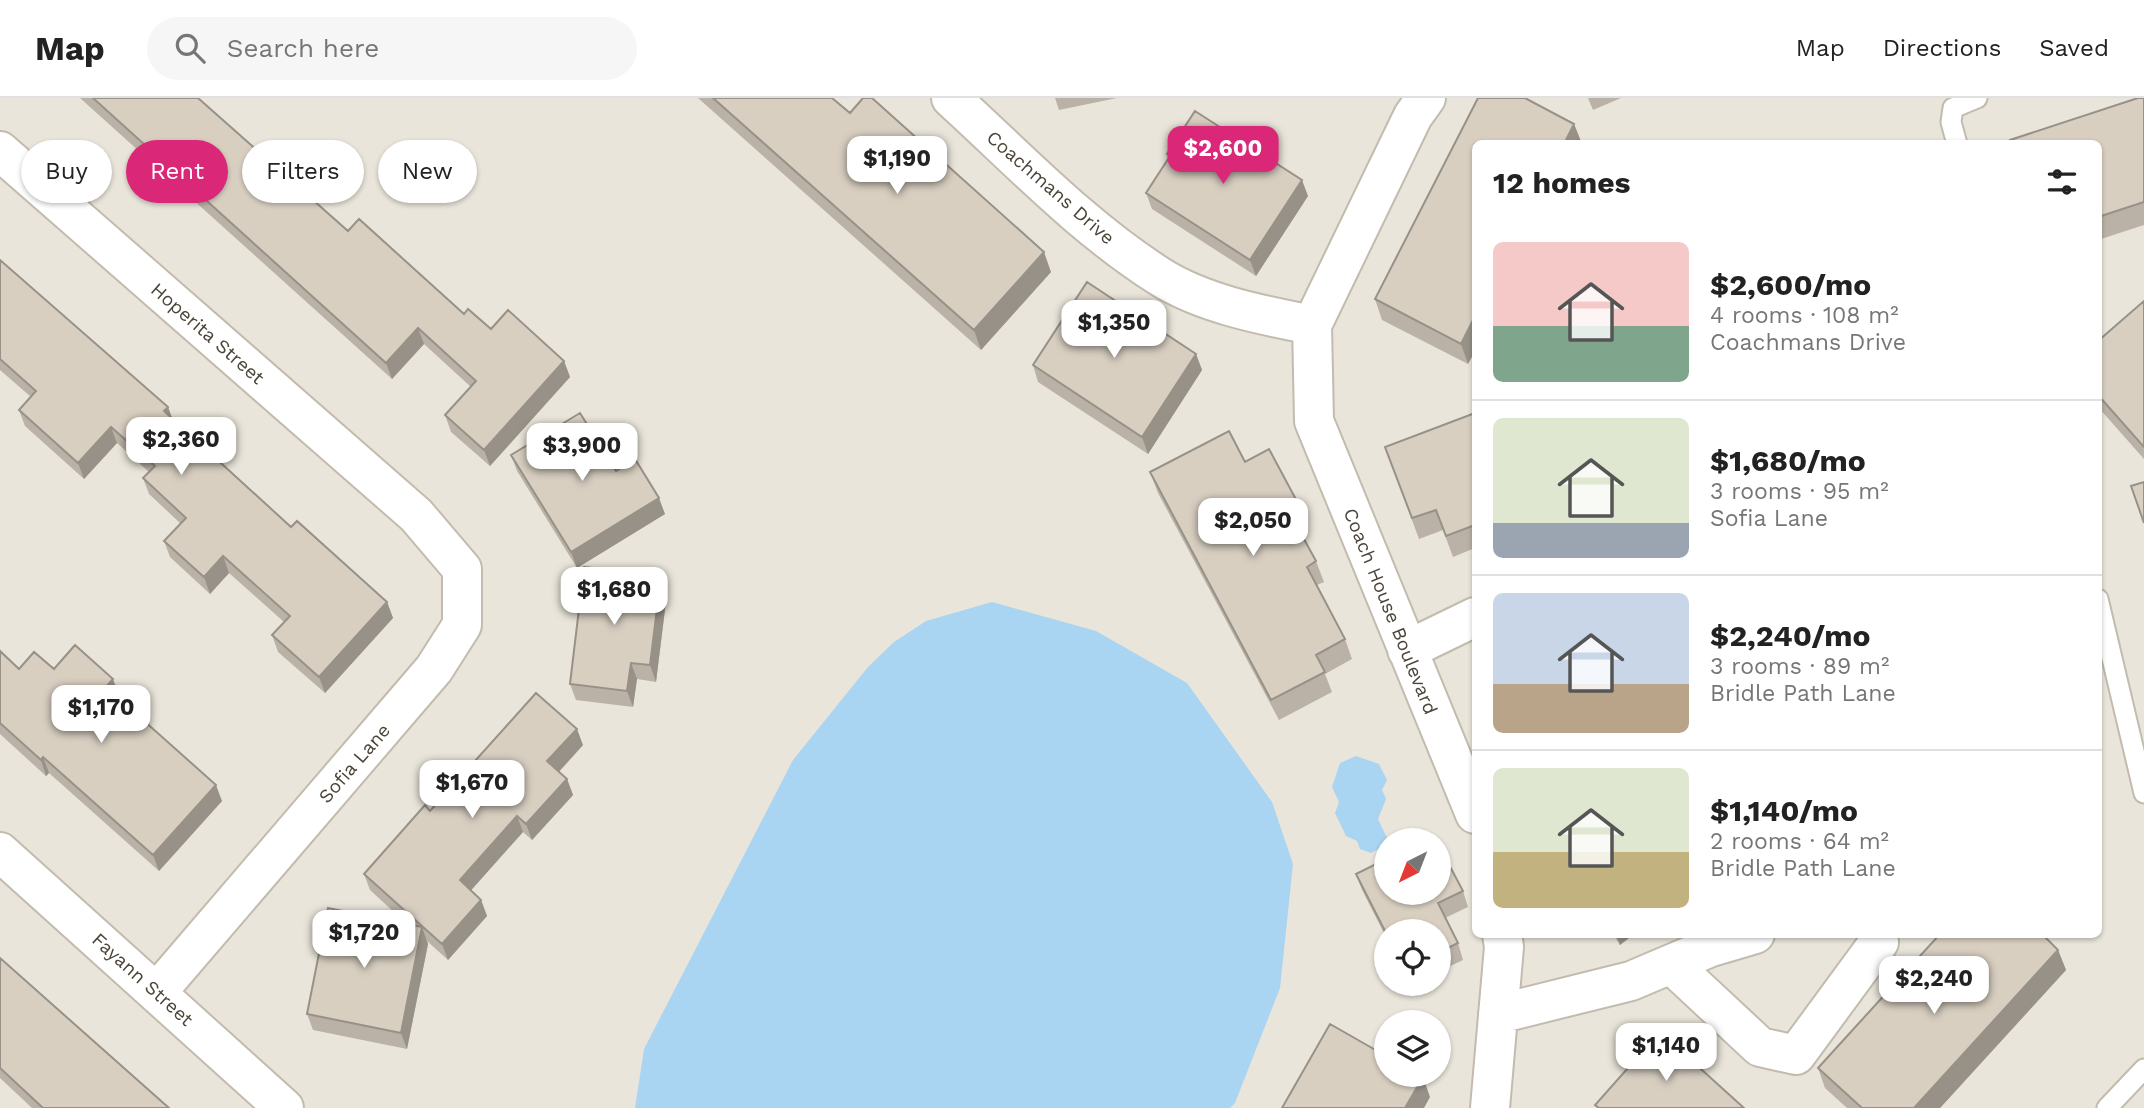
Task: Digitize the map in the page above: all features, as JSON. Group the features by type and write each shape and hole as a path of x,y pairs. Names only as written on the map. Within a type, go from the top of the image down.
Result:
{"street":[{"name":"Coach House Boulevard","path":"1426,98 1412,116 1312,325 1314,421 1472,807"},
{"name":"Coachmans Drive","path":"957,101 1086,222 1161,277 1238,310 1312,325"},
{"name":"Hoperita Street","path":"0,151 416,515"},
{"name":"Sofia Lane","path":"158,992 434,669 462,625 462,569 416,515"},
{"path":"1407,650 1472,618"},
{"name":"Fayann Street","path":"0,852 284,1108"},
{"path":"1490,1108 1503,938"},
{"path":"1498,1014 1631,981 1711,947 1741,938"},
{"path":"1671,964 1760,1047 1796,1055 1880,942 1878,938"}],"lane":[{"path":"1956,140 1947,101 1977,98"},
{"path":"2102,616 2144,793"},
{"path":"2107,1108 2144,1069"}],"shaded area":[{"path":"0,98 2144,98 2144,1108 0,1108"}],"water":[{"path":"992,602 1096,631 1187,683 1272,802 1293,864 1280,988 1235,1103 1230,1108 635,1108 644,1049 793,760 868,667 894,642 926,621"},
{"path":"1356,756 1379,764 1387,780 1382,790 1386,799 1378,819 1382,828 1374,828 1374,851 1371,853 1360,849 1357,841 1346,836 1335,813 1339,802 1332,787 1340,763"}],"building":[{"path":"93,98 198,98 245,140 242,140 242,203 316,203 348,231 359,219 464,314 468,309 491,329 508,310 564,361 484,450 445,415 476,381 418,328 386,363 209,203 228,203 228,140 139,140"},
{"path":"713,98 832,98 850,113 863,98 872,98 1044,252 974,330"},
{"path":"1478,98 1525,98 1574,124 1566,140 1472,140 1472,322 1461,344 1375,299"},
{"path":"2144,98 2144,202 2102,216 2102,140 2010,140"},
{"path":"1195,111 1302,180 1250,260 1146,193"},
{"path":"0,260 168,407 164,411 291,527 297,521 387,602 319,677 272,635 290,616 223,556 204,577 164,541 186,518 143,478 155,466 111,427 78,463 19,410 36,391 0,359"},
{"path":"1087,282 1196,354 1142,437 1033,365"},
{"path":"2144,301 2144,447 2102,400 2102,338"},
{"path":"580,413 616,471 635,459 659,498 571,552 511,455"},
{"path":"1472,414 1472,526 1446,536 1436,510 1412,518 1385,447"},
{"path":"1229,431 1245,462 1269,449 1300,507 1289,512 1316,561 1307,567 1345,639 1316,655 1325,672 1271,700 1150,472"},
{"path":"2144,482 2144,523 2131,486"},
{"path":"584,567 661,576 650,665 631,663 627,691 570,684"},
{"path":"75,645 113,679 106,687 216,785 153,855 43,757 41,760 0,723 0,651 19,669 34,652 54,669"},
{"path":"536,693 577,729 547,761 567,779 526,824 517,816 460,880 481,900 442,944 364,874 425,805 430,811"},
{"path":"1374,865 1374,905 1439,905 1446,919 1379,919 1356,874"},
{"path":"1451,868 1463,891 1451,897"},
{"path":"328,908 422,927 401,1033 307,1014"},
{"path":"1451,929 1458,943 1451,946"},
{"path":"1936,938 2046,938 2058,950 1914,1108 1862,1108 1818,1068"},
{"path":"0,958 169,1108 43,1108 0,1068"},
{"path":"1330,1024 1374,1049 1374,1087 1417,1087 1405,1108 1282,1108"},
{"path":"1660,1032 1744,1108 1599,1108 1595,1105"}]}
